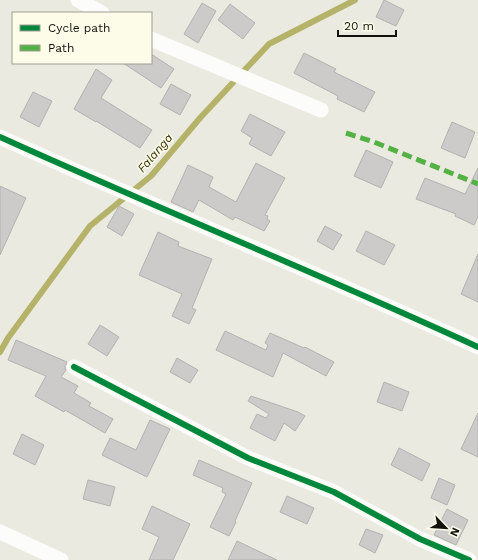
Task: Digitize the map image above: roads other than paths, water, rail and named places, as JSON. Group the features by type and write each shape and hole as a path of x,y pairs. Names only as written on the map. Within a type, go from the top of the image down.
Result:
{"street":[{"path":"78,0 100,12"},
{"path":"152,39 321,110"},
{"path":"0,137 103,184 287,262 478,347"},
{"path":"74,367 248,458 334,492 420,538 469,560"},
{"path":"0,532 61,560"}],"waterway":[{"name":"Falanga","path":"0,352 8,338 90,226 151,176 200,118 269,44 355,0"}]}
